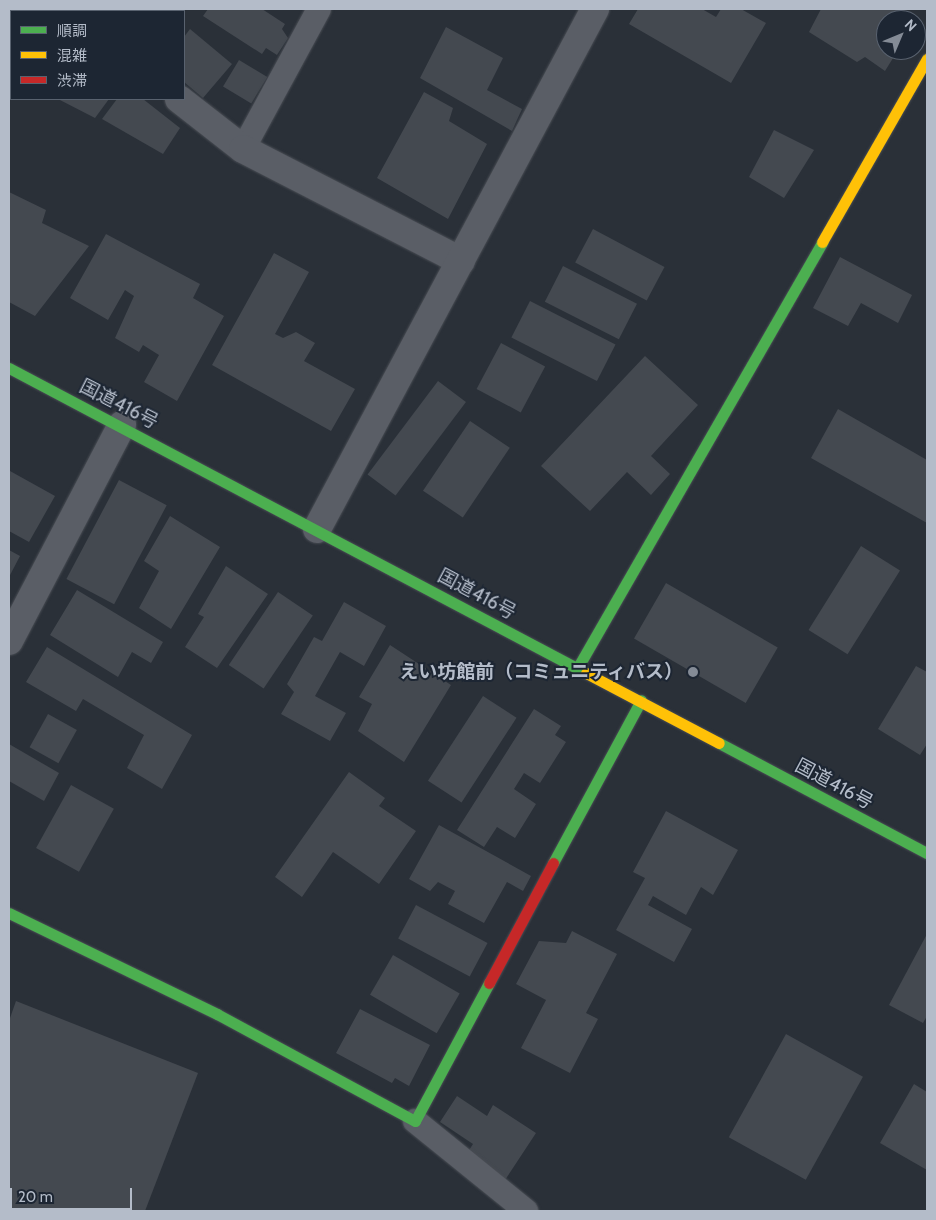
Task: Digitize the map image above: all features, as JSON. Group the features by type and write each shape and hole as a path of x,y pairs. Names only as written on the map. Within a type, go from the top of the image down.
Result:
{"main road":[{"path":"578,667 927,60"},
{"name":"国道416号","path":"9,368 122,425 927,853"},
{"path":"9,913 217,1014 414,1121 641,700"}],"street":[{"path":"317,529 594,9"},
{"path":"180,100 243,149 461,261"},
{"path":"9,641 122,425"}],"lane":[{"path":"243,149 319,9"},
{"path":"414,1121 526,1211"}],"building":[{"path":"100,9 162,9 161,10"},
{"path":"208,9 262,9 285,24 282,29 288,38 277,55 266,48 262,54 203,16"},
{"path":"638,9 702,9 716,17 721,9 741,9 766,23 731,83 629,24"},
{"path":"821,9 904,10 876,10 876,60 892,60 885,71 865,57 857,62 809,32"},
{"path":"446,27 503,58 487,90 522,109 512,131 420,78"},
{"path":"190,29 232,64 203,98 185,83 185,36"},
{"path":"239,60 267,77 251,104 223,87"},
{"path":"424,92 453,108 449,121 487,144 448,219 377,178"},
{"path":"60,100 108,100 95,118"},
{"path":"116,100 144,100 180,128 163,154 102,119"},
{"path":"774,130 814,150 784,198 749,177"},
{"path":"9,192 46,210 42,223 89,246 35,316 9,302"},
{"path":"593,229 665,267 647,301 575,263"},
{"path":"106,234 200,284 193,298 224,316 177,401 144,382 159,355 143,345 139,352 115,338 134,296 125,290 108,320 70,298"},
{"path":"274,253 309,272 275,334 283,338 296,332 315,343 304,361 355,389 331,431 212,365"},
{"path":"840,257 912,295 898,323 861,303 848,326 813,308"},
{"path":"563,266 637,304 619,339 545,302"},
{"path":"530,301 616,345 597,381 511,338"},
{"path":"501,343 545,366 521,412 477,389"},
{"path":"645,356 698,405 651,456 670,474 651,495 627,472 590,511 541,466"},
{"path":"438,381 466,402 396,496 368,474"},
{"path":"838,409 927,460 927,523 811,458"},
{"path":"470,421 510,448 463,517 423,491"},
{"path":"10,471 55,496 29,542 9,531"},
{"path":"119,480 167,505 114,604 66,579"},
{"path":"170,516 220,547 171,629 139,608 159,571 144,561"},
{"path":"861,546 900,570 848,654 809,630"},
{"path":"9,550 20,556 9,577"},
{"path":"226,566 268,594 217,668 185,647 204,617 198,614"},
{"path":"666,583 778,648 746,703 634,638"},
{"path":"77,590 163,642 151,663 132,652 118,677 50,635"},
{"path":"278,592 313,615 264,688 229,665"},
{"path":"344,602 386,626 364,666 340,652 315,696 346,713 330,741 281,714 294,692 287,684 314,637 322,641"},
{"path":"390,645 451,685 404,762 358,731 372,704 359,697"},
{"path":"47,647 192,735 162,789 127,768 144,735 83,699 76,711 26,682"},
{"path":"916,666 927,672 927,744 920,755 878,729"},
{"path":"483,696 517,718 462,802 428,781"},
{"path":"534,709 561,726 555,735 566,742 540,783 524,773 514,789 536,804 515,838 497,827 484,847 457,830"},
{"path":"48,714 77,730 58,763 30,747"},
{"path":"9,744 59,773 44,801 9,781"},
{"path":"349,772 385,798 379,806 416,831 379,884 333,852 302,897 275,877"},
{"path":"71,785 114,809 79,872 36,848"},
{"path":"666,811 738,850 713,895 701,887 686,915 653,896 648,905 692,929 674,962 616,930 645,878 633,872"},
{"path":"439,825 531,876 523,891 507,882 484,923 448,904 455,891 438,882 430,891 409,879"},
{"path":"416,905 488,943 470,977 398,939"},
{"path":"572,931 617,954 586,1013 598,1019 570,1073 521,1048 546,1000 516,984 539,941 566,943"},
{"path":"927,934 927,1016 923,1023 889,1005"},
{"path":"393,955 460,994 437,1033 370,995"},
{"path":"16,1001 198,1073 145,1211 9,1211 9,1021"},
{"path":"360,1009 430,1045 409,1086 395,1078 392,1083 336,1053"},
{"path":"786,1034 863,1077 806,1180 729,1137"},
{"path":"914,1084 927,1092 927,1170 880,1143"},
{"path":"457,1096 487,1116 493,1105 536,1133 505,1180 466,1155 473,1144 440,1122"}],"traffic: fast":[{"path":"578,667 822,242"},
{"path":"9,368 586,673"},
{"path":"553,863 641,700"},
{"path":"719,743 927,853"},
{"path":"9,913 217,1014 415,1121 489,983"}],"traffic: slow":[{"path":"822,242 927,59"},
{"path":"586,673 719,743"}],"traffic: jam":[{"path":"489,983 553,863"}],"place":[{"name":"えい坊館前（コミュニティバス）","path":"693,672"}]}
